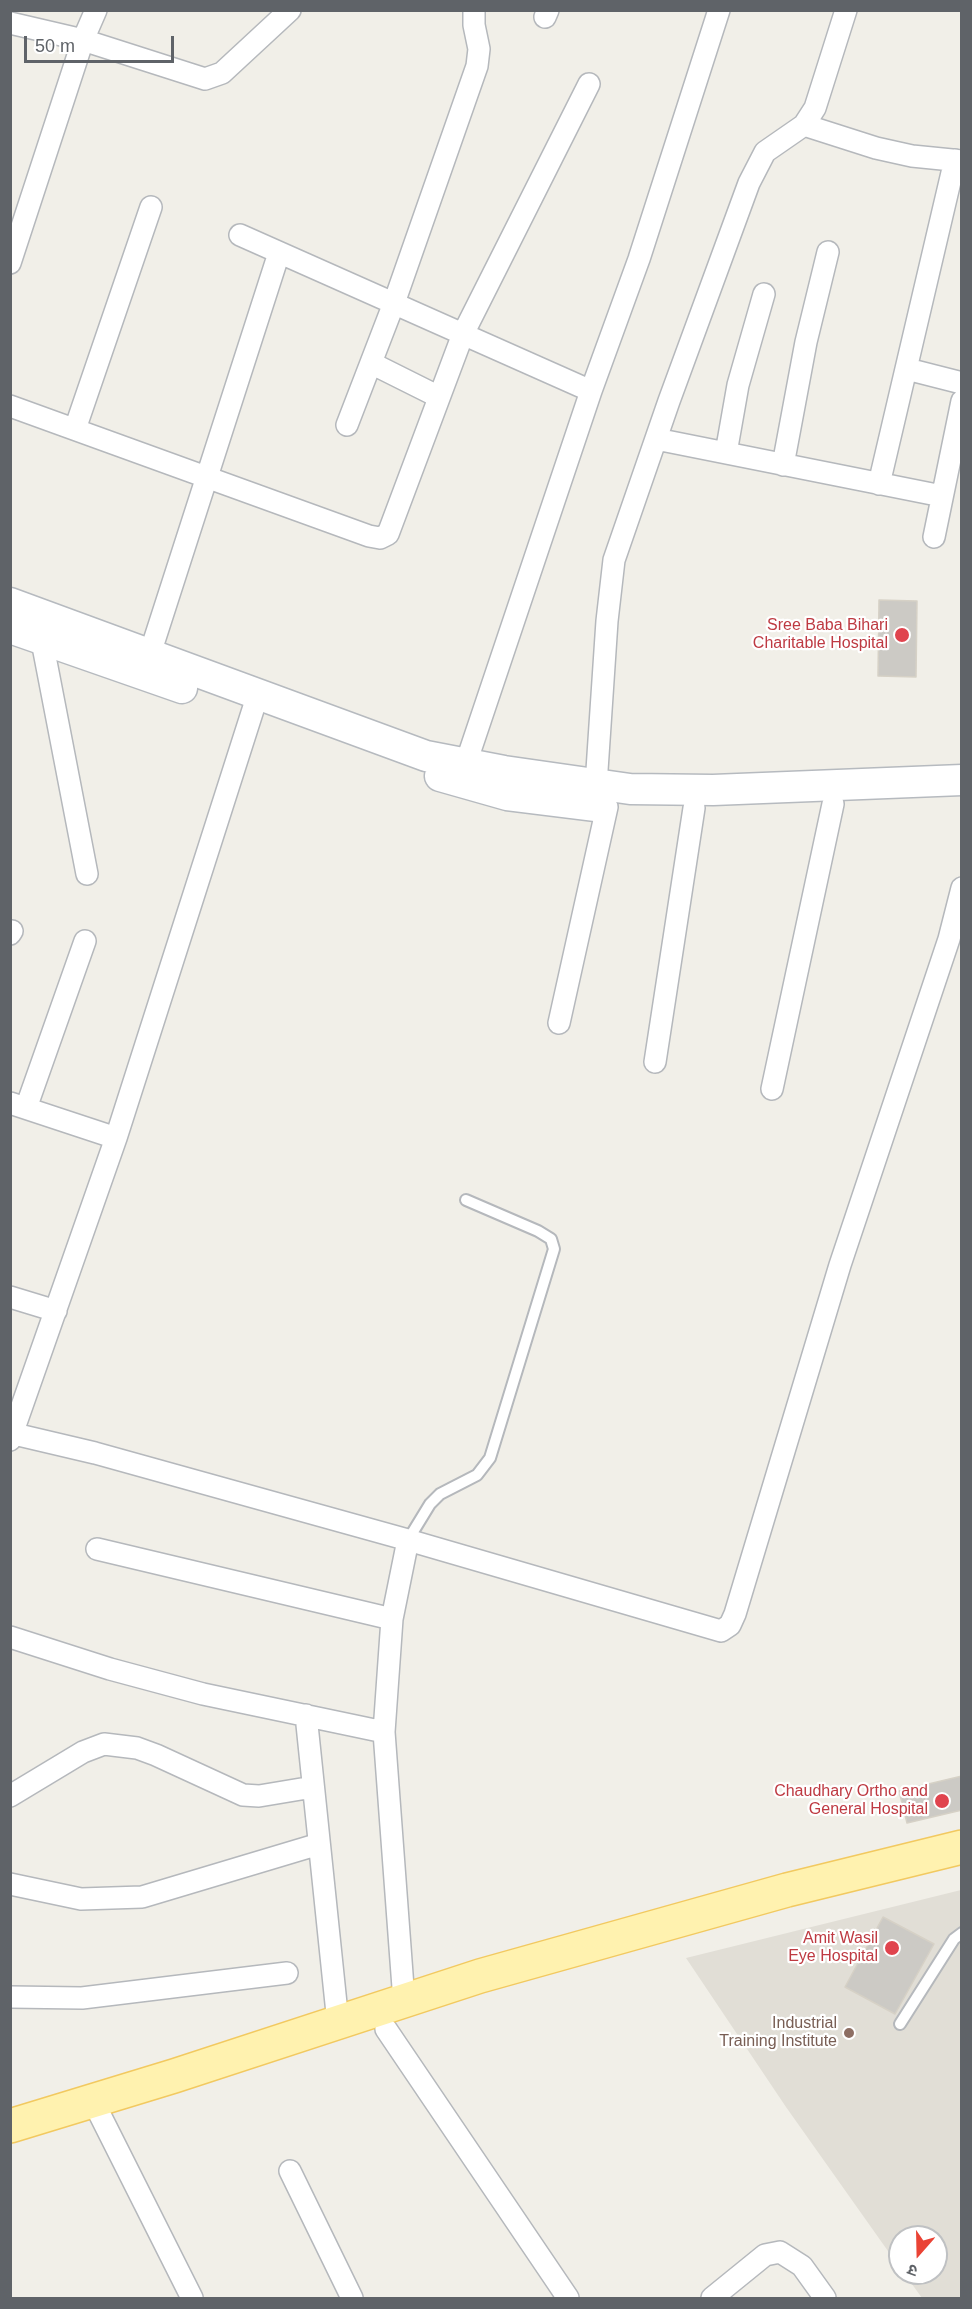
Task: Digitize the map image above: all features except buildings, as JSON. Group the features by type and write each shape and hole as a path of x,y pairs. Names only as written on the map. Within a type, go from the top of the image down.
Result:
{"main road":[{"path":"10,2145 97,2109 338,2023 491,1973 787,1890 962,1847"},
{"path":"10,2126 97,2109 386,2029 781,1914 962,1868"}],"street":[{"path":"10,263 83,40 96,10"},
{"path":"10,23 83,40 205,79 222,73 290,10"},
{"path":"346,425 394,303 477,66 480,49 474,25 474,10"},
{"path":"559,1023 602,796 610,580 620,544 656,439 757,166 765,152 804,125 815,108 846,10"},
{"path":"466,764 591,391 639,259 716,12"},
{"path":"10,406 380,538 388,534 393,526 463,334 589,84"},
{"path":"804,125 876,148 912,156 958,161 879,484"},
{"path":"75,429 151,207"},
{"path":"240,235 591,391"},
{"path":"783,465 806,342 828,252"},
{"path":"146,664 279,253"},
{"path":"726,453 738,385 764,294"},
{"path":"371,363 439,397"},
{"path":"907,369 962,383"},
{"path":"934,537 962,401"},
{"path":"656,439 942,496"},
{"path":"10,603 47,630 87,874"},
{"path":"10,628 47,630 255,703 426,756 602,796 694,808 962,800"},
{"path":"255,703 419,771 507,795 602,796 630,789 713,790 962,780"},
{"path":"255,703 116,1138 11,1435 106,1456 408,1540 707,1628 721,1631 730,1625 840,1265 950,939 962,888"},
{"path":"771,1089 833,804"},
{"path":"655,1062 694,808"},
{"path":"85,941 18,1105 116,1138"},
{"path":"10,1297 56,1311"},
{"path":"404,2001 384,1732 392,1619 408,1540"},
{"path":"97,1549 392,1619"},
{"path":"10,1636 174,1687 384,1732"},
{"path":"306,1715 338,2023"},
{"path":"10,1796 83,1752 104,1744 137,1748 243,1794 259,1796 313,1787"},
{"path":"10,1884 81,1899 142,1897 319,1844"},
{"path":"10,1997 82,1998 287,1973"},
{"path":"386,2029 568,2298"},
{"path":"97,2109 192,2298"},
{"path":"290,2171 352,2298"},
{"path":"712,2298 765,2255 780,2252 802,2266 825,2298"}],"lane":[{"path":"408,1540 430,1504 440,1494 477,1475 490,1458 554,1249 551,1239 538,1231 466,1200"},
{"path":"900,2024 954,1939 962,1933"}],"shaded area":[{"name":"Industrial Training Institute","path":"961,1890 961,2298 922,2298 913,2285 948,2285 948,2225 888,2225 888,2251 786,2107 686,1958"}],"place":[{"name":"Sree Baba Bihari Charitable Hospital","path":"902,635"},
{"name":"Chaudhary Ortho and General Hospital","path":"942,1801"},
{"name":"Amit Wasil Eye Hospital","path":"892,1948"},
{"name":"Industrial Training Institute","path":"849,2033"}]}
